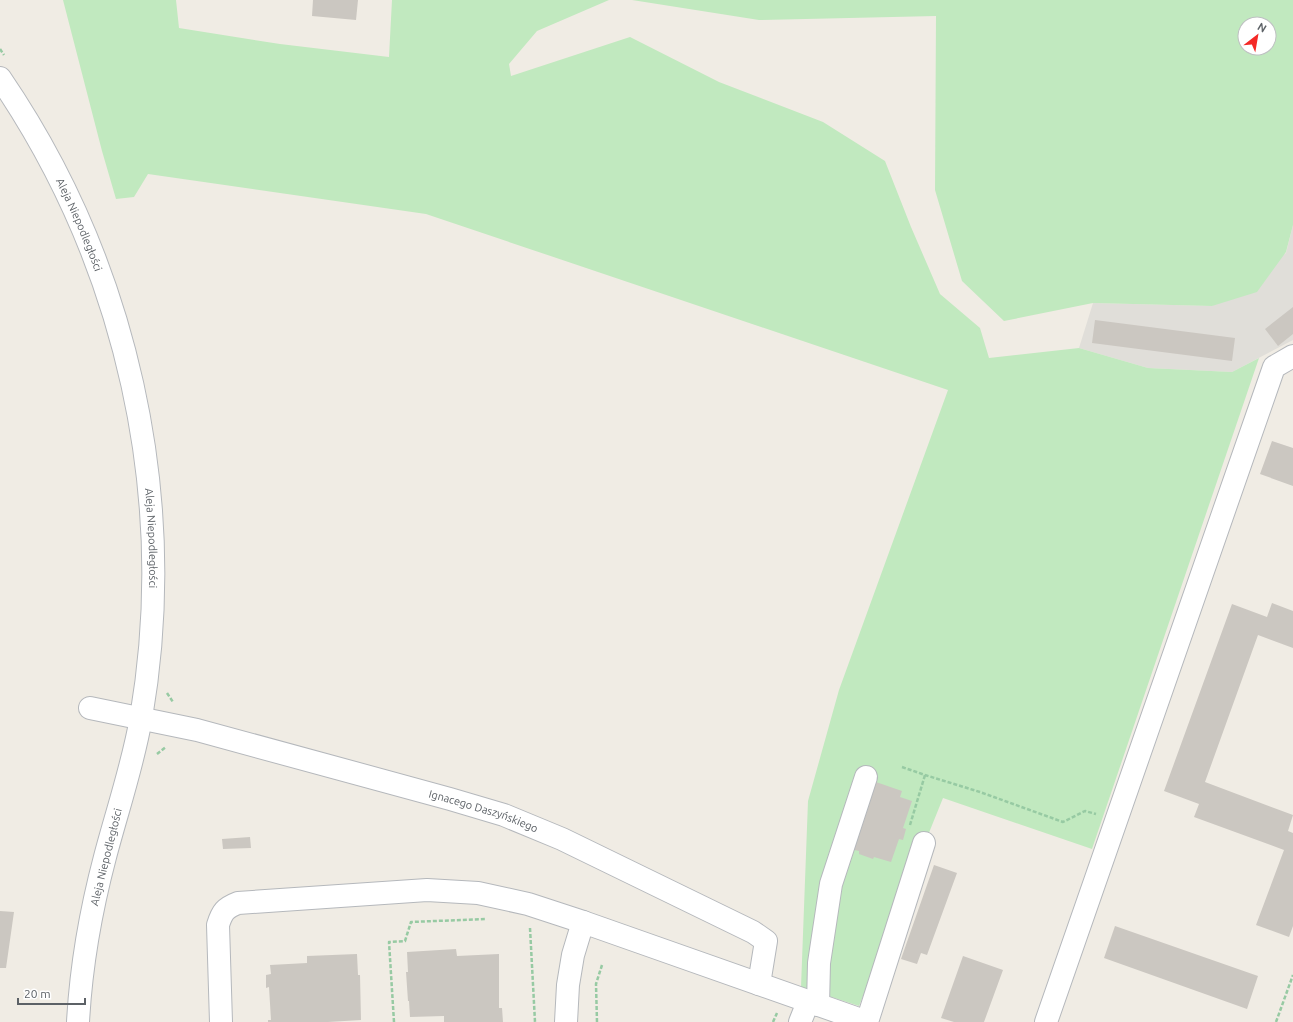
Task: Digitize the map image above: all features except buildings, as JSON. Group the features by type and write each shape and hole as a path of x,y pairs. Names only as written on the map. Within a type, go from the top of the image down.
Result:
{"street":[{"name":"Aleja Niepodległości","path":"0,78 40,141 56,170 77,214 106,288 132,377 149,481 153,556 151,624 141,718 134,751 97,889 83,968 78,1022"},
{"path":"1046,1022 1274,367 1293,356"},
{"path":"90,708 141,718"},
{"name":"Ignacego Daszyńskiego","path":"141,718 197,730 450,799 504,815 562,839 753,932 766,941 759,984"},
{"path":"800,1022 813,1003 831,884 866,776"},
{"path":"221,1022 218,926 221,915 228,907 238,903 427,890 478,893 528,904 867,1022 924,843"},
{"path":"566,1022 568,985 583,922"}],"path":[{"path":"902,767 925,776 980,792 1063,822 1085,812 1117,820"},
{"path":"924,843 907,836 925,776"},
{"path":"394,1022 389,942 405,941 411,922 490,919"},
{"path":"529,924 535,1022"},
{"path":"597,1022 596,984 602,965"},
{"path":"1276,1022 1293,975"}],"shaded area":[{"path":"1293,225 1293,340 1232,372 1148,368 1079,348 1093,303 1212,306 1286,253"}],"green space":[{"path":"63,0 176,0 179,28 280,44 389,57 392,0 609,0 537,31 509,64 511,76 630,37 719,82 823,122 885,161 940,294 980,328 989,358 1079,348 1148,368 1232,372 1259,358 1092,849 943,798 859,1006 801,987 808,801 839,690 948,390 426,214 148,174 134,197 116,199"},
{"path":"632,0 1293,0 1293,225 1286,252 1257,292 1212,306 1093,303 1004,321 962,281 935,190 936,16 759,20"}]}
